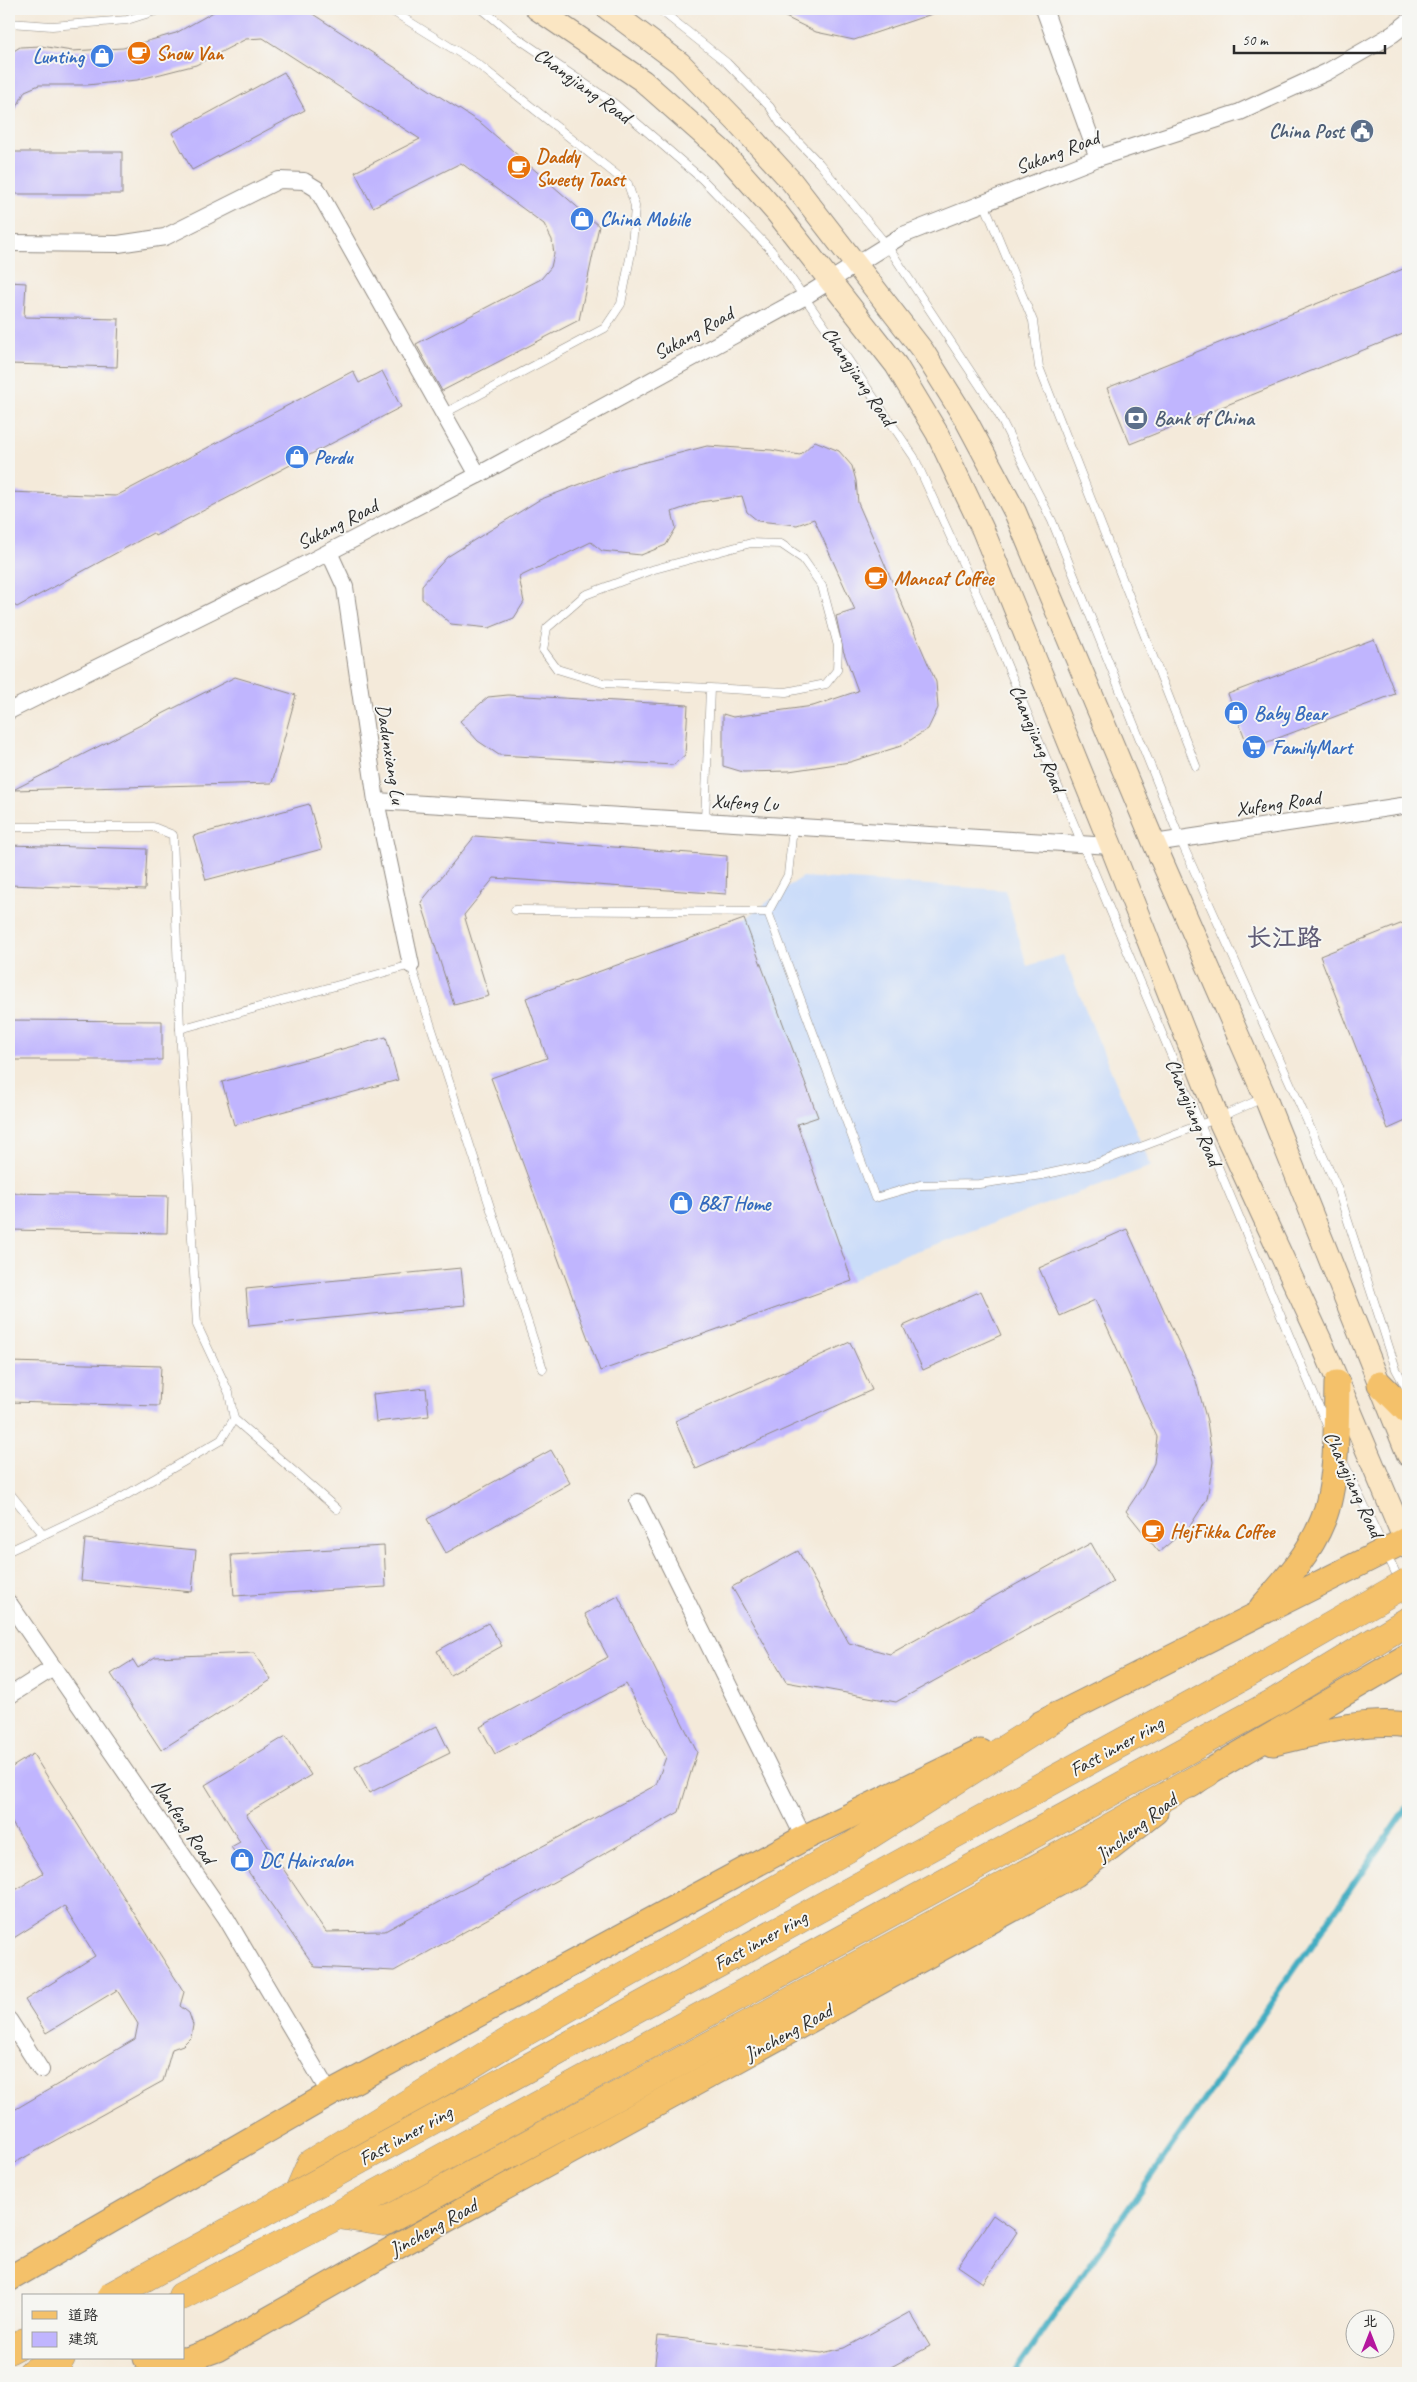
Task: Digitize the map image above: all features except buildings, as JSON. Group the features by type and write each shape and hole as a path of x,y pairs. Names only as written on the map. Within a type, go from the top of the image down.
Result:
{"highway":[{"name":"Fast inner ring","path":"115,2294 1239,1678 1408,1582"},
{"name":"Fast inner ring","path":"185,2294 338,2215 1266,1706 1408,1621"},
{"path":"298,2193 310,2163 510,2040 852,1846 1057,1716"},
{"path":"338,2215 384,2222 1059,1856 1206,1773"},
{"path":"9,2350 22,2343"},
{"path":"32,2373 57,2360"}],"main road":[{"name":"Changjiang Road","path":"537,9 643,81 722,151 777,213 896,365 937,433 983,530 1111,846 1208,1122 1320,1339 1401,1545"},
{"path":"608,9 680,63 792,182 857,263 923,351 966,420 1015,512 1154,843 1265,1098 1408,1455"},
{"path":"1252,1618 1291,1575 1313,1540 1324,1518 1332,1481 1337,1383"},
{"path":"1380,1384 1408,1412"},
{"path":"9,2279 330,2094 804,1838 1057,1716 1401,1545"},
{"name":"Jincheng Road","path":"185,2360 217,2349 398,2246 1076,1874 1206,1773 1408,1656"},
{"path":"1248,1749 1333,1729 1388,1723 1408,1725"},
{"path":"9,2334 22,2337"}],"street":[{"path":"1044,9 1098,158"},
{"name":"Sukang Road","path":"9,711 478,475 804,297 903,235 1098,158 1240,112 1327,72 1393,34 1408,22"},
{"path":"9,243 118,244 165,237 279,180 304,181 316,189 478,475"},
{"name":"Dadunxiang Lu","path":"328,552 345,587 376,801 411,965"},
{"name":"Xufeng Lu","path":"376,801 1111,846"},
{"name":"Xufeng Road","path":"1154,843 1408,805"},
{"path":"638,1502 804,1838"},
{"name":"Nanfeng Road","path":"9,1603 226,1918 330,2094"},
{"path":"9,1696 53,1668"},
{"path":"9,2020 41,2070"}],"lane":[{"path":"9,23 52,26 127,20 162,9"},
{"path":"389,9 479,65 628,184 635,206 632,248 622,304 605,328 443,414"},
{"name":"Changjiang Road","path":"482,9 516,37 615,104 702,179 770,250 914,457 983,608 1082,844 1208,1122 1312,1396 1335,1443 1401,1545 1408,1599"},
{"path":"659,9 727,63 758,94 886,244 998,412 1052,521 1180,839 1337,1187 1396,1369 1408,1391"},
{"path":"984,203 1033,321 1039,367 1196,766"},
{"path":"751,542 781,544 803,559 822,586 838,646 837,670 826,684 786,692 710,688 603,683 557,669 543,650 547,628 585,595 651,570 751,542"},
{"path":"705,821 710,688"},
{"path":"9,827 153,826 173,835 180,1029 197,1325 229,1393 234,1419 337,1509"},
{"path":"793,826 788,875 768,912 875,1198 920,1185 979,1184 1042,1175 1098,1163 1208,1122 1265,1098"},
{"path":"515,910 768,912"},
{"path":"180,1029 411,965 542,1369"},
{"path":"9,1550 122,1498 221,1440 234,1419"},
{"path":"9,1492 43,1534"}],"shaded area":[{"path":"802,877 1005,890 1027,966 1063,955 1152,1166 880,1264 852,1281 600,1371 491,1078 547,1058 526,998 744,919"}],"waterway":[{"path":"1014,2373 1408,1806"}],"place":[{"name":"Snow Van","path":"139,53"},
{"name":"Lunting","path":"102,56"},
{"name":"China Post","path":"1362,131"},
{"name":"Daddy Sweety Toast","path":"519,167"},
{"name":"China Mobile","path":"582,219"},
{"name":"Bank of China","path":"1136,418"},
{"name":"Perdu","path":"297,457"},
{"name":"Mancat Coffee","path":"876,578"},
{"name":"Baby Bear","path":"1236,713"},
{"name":"FamilyMart","path":"1254,747"},
{"name":"B&T Home","path":"681,1203"},
{"name":"HejFikka Coffee","path":"1153,1531"},
{"name":"DC Hairsalon","path":"242,1860"}],"district":[{"name":"长江路","path":"1284,937"}]}
